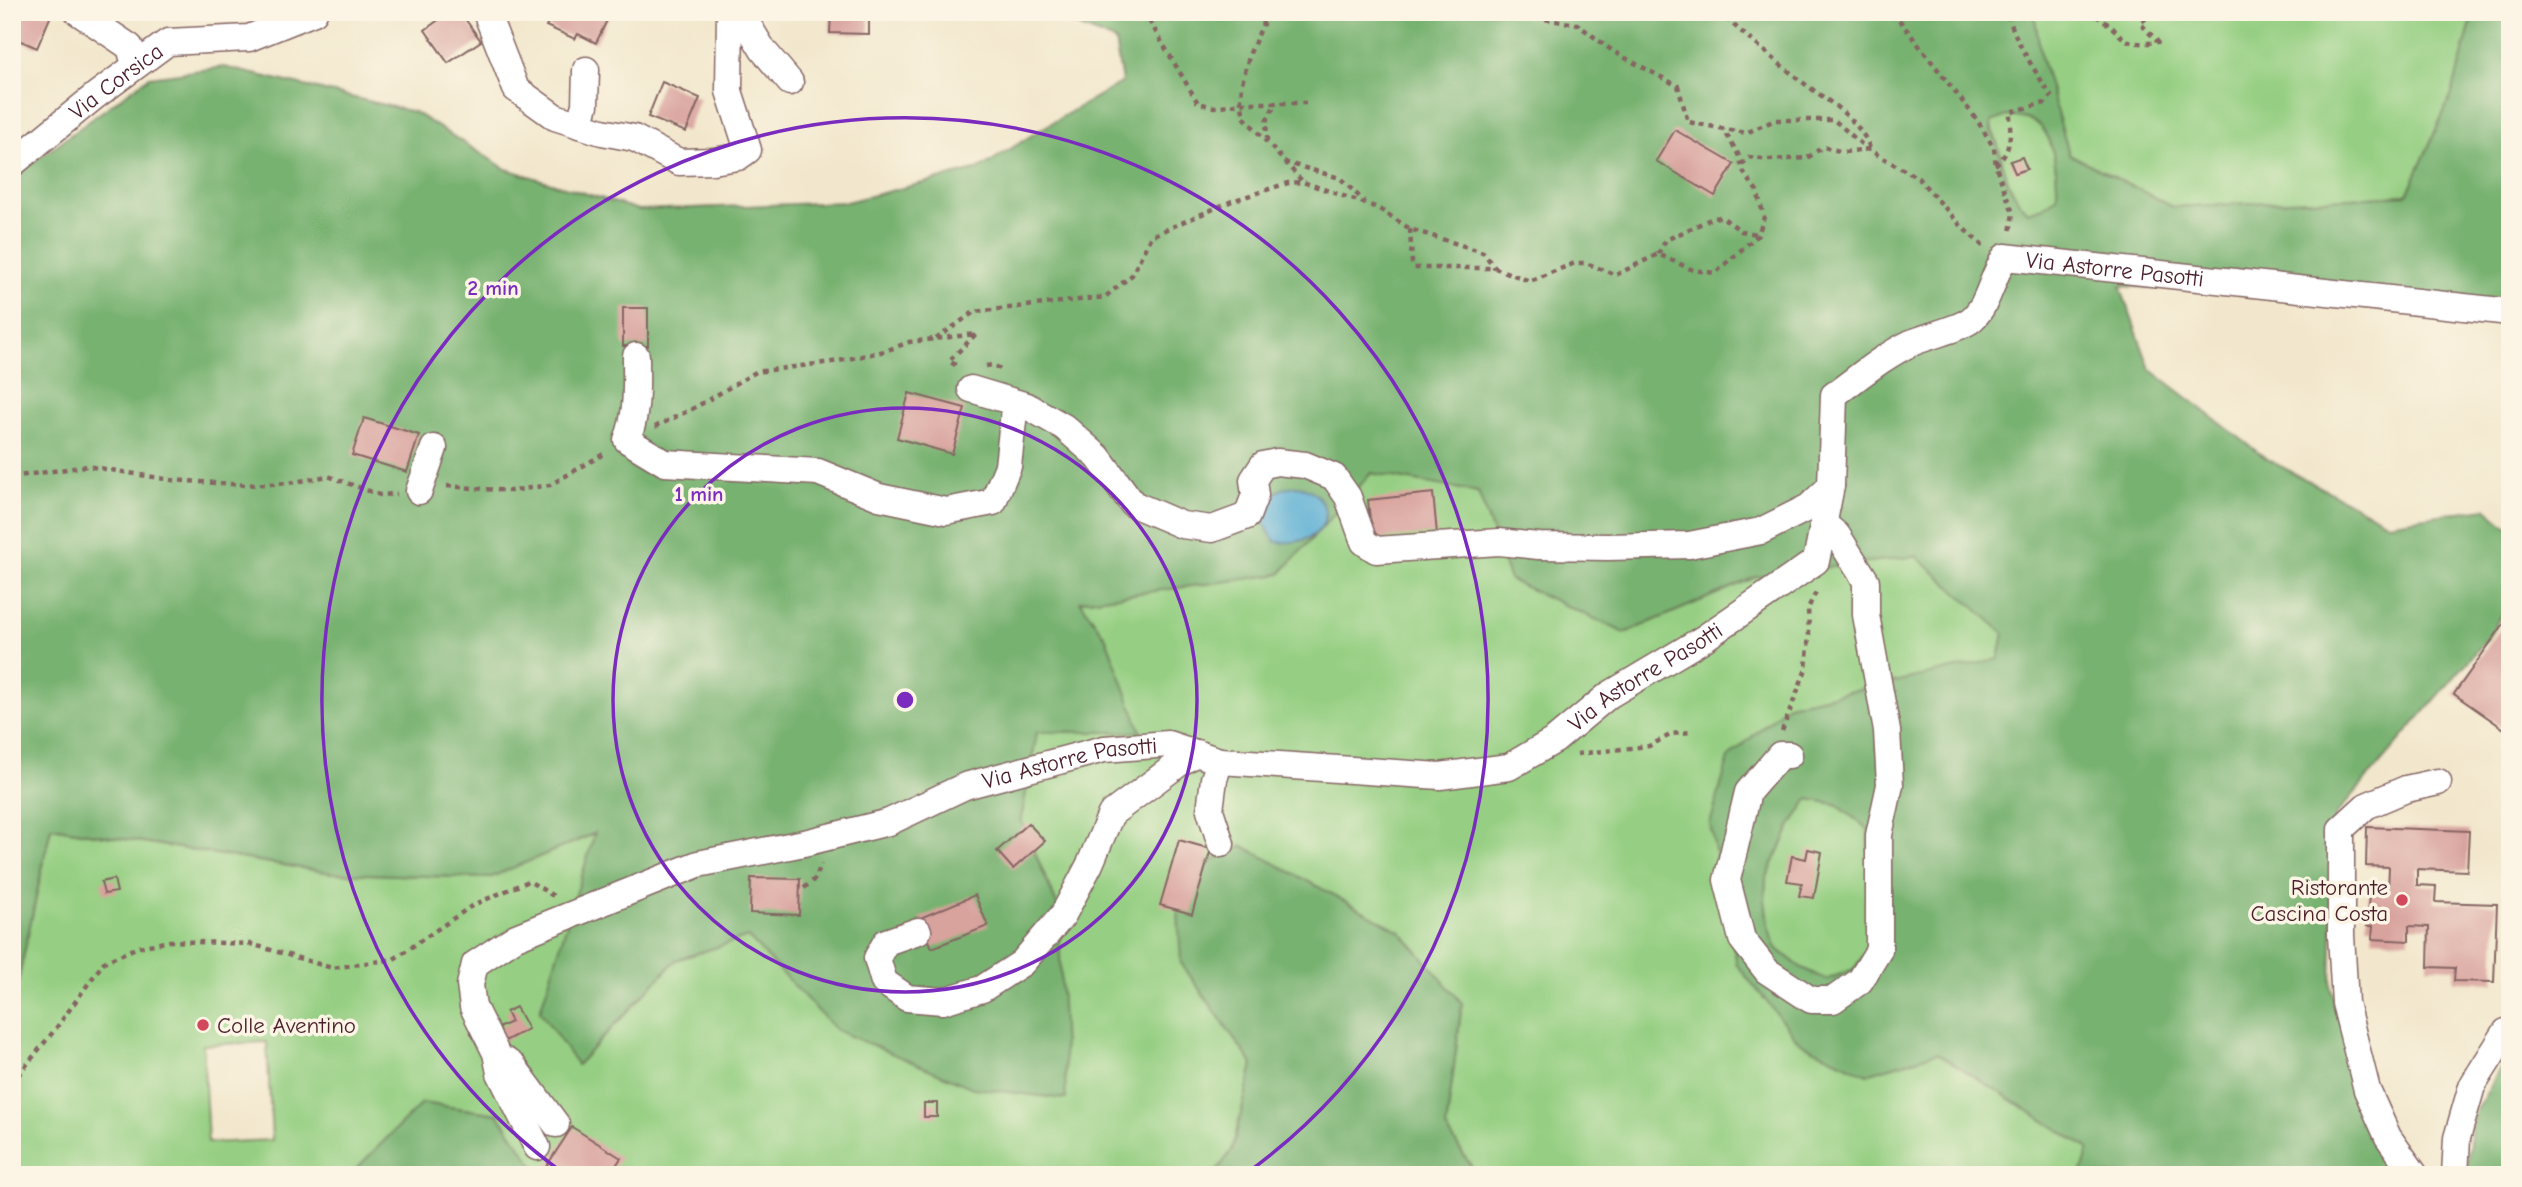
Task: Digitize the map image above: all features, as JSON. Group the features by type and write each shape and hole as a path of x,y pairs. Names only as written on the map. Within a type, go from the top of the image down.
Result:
{"street":[{"path":"78,12 130,47 135,65"},
{"name":"Via Corsica","path":"12,164 135,65 168,42 249,38 314,12"},
{"path":"486,12 516,89 555,117 634,138 679,162 738,157 748,150 729,91 730,12"},
{"path":"740,12 763,50 790,82"},
{"path":"579,125 584,105 586,70"},
{"name":"Via Astorre Pasotti","path":"496,1053 473,1007 470,985 475,964 516,937 698,864 804,843 889,822 965,786 1104,749 1168,744 1208,757 1440,776 1509,767 1555,740 1609,695 1703,639 1816,562 1831,486 1834,395 1881,359 1912,343 1972,320 1986,298 2005,257 2510,312"},
{"path":"636,356 636,411 627,440 666,463 818,472 879,497 946,511 993,502 1008,466 1015,403"},
{"path":"975,374 1015,403 1027,406 1064,427 1092,450 1133,504 1182,526 1212,529 1247,516 1255,495 1253,480 1262,465 1277,462 1305,465 1334,477 1348,497 1364,542 1376,550 1499,542 1539,546 1689,545 1761,531 1809,507 1831,486"},
{"path":"419,491 434,448"},
{"path":"1785,744 1780,755 1748,792 1727,880 1742,939 1767,971 1811,1000 1833,1000 1860,981 1879,950 1879,835 1890,785 1887,731 1866,615 1866,581 1837,535 1824,524"},
{"path":"918,931 886,942 877,958 884,982 907,998 943,1000 982,989 1022,963 1063,915 1090,864 1111,814 1178,764 1208,757 1214,779 1210,810 1221,844"},
{"path":"2415,1175 2388,1138 2367,1090 2345,1003 2341,935 2341,829 2366,806 2406,789 2438,782"},
{"path":"2455,1175 2457,1138 2472,1086 2506,1032"},
{"path":"496,1053 513,1066 556,1124"},
{"path":"496,1053 500,1073 537,1147"}],"path":[{"path":"1144,12 1198,103 1214,107 1241,103 1306,103"},
{"path":"1259,12 1263,24 1250,53 1242,83 1241,103 1244,117 1303,182"},
{"path":"1539,12 1544,19 1577,24 1614,52 1678,86 1688,122 1746,133 1775,120 1834,120 1866,148 1918,178 1979,245 2005,257 2013,213 1995,165 1994,148 1977,120 1892,12"},
{"path":"1718,12 1803,82 1831,101 1866,137 1871,149"},
{"path":"1995,165 2010,144 2010,111 2045,103 2051,96 2026,57 2011,25 2008,14 2014,12"},
{"path":"2076,12 2097,16 2123,40 2137,45 2158,42 2140,23 2152,14 2160,12"},
{"path":"1268,144 1266,121 1276,103"},
{"path":"1658,254 1693,270 1715,273 1758,235 1763,217 1757,191 1744,173 1738,154 1724,129"},
{"path":"1742,165 1749,157 1768,160 1807,158 1823,147 1844,152 1871,149"},
{"path":"1284,162 1340,178 1367,204"},
{"path":"935,340 974,312 1105,297 1132,275 1152,236 1232,201 1288,183 1303,182 1378,208 1410,229 1483,252 1495,268"},
{"path":"1410,229 1412,262 1415,268 1495,268 1530,281 1575,262 1586,263 1616,275 1658,254 1666,240 1713,218 1722,217 1741,231 1758,235"},
{"path":"12,477 87,466 171,481 246,485 289,483 328,477 380,495 419,491 443,485 510,491 550,485 627,440 696,407 756,372 839,361 885,351 909,342 976,334 949,361 960,369 975,374 993,365 1011,374"},
{"path":"1785,744 1806,669 1808,608 1819,585"},
{"path":"1538,749 1565,755 1633,748 1649,746 1672,734 1692,732"},
{"path":"12,1083 104,962 138,947 170,942 250,944 332,968 394,959 473,905 529,881 564,902"}],"green space":[{"path":"1044,12 2034,12 2041,56 2069,154 2173,207 2407,195 2452,94 2474,12 2510,12 2510,320 2346,297 2120,286 2150,369 2267,459 2388,523 2485,508 2510,529 2510,601 2488,638 2335,816 2331,987 2378,1151 2397,1175 2081,1175 2089,1149 1937,1053 1867,1074 1800,1043 1737,965 1710,824 1729,757 1788,705 1999,659 2004,633 1916,556 1756,577 1625,633 1510,580 1478,492 1371,473 1280,574 1080,601 1106,638 1141,732 1037,732 1021,820 1058,907 1066,1099 973,1088 836,1030 748,937 676,960 577,1065 540,1011 595,833 489,878 332,873 51,827 12,1010 12,178 149,77 224,67 414,112 506,169 639,210 846,202 979,169 1122,82 1115,41","holes":["2007,116 2035,122 2047,136 2054,156 2057,197 2043,207 2028,212 2010,187 1991,132 1991,122","1808,799 1836,804 1868,829 1870,946 1854,969 1826,980 1800,967 1775,947 1768,926 1765,900 1766,879 1791,825"]},
{"path":"2034,12 2474,12 2452,94 2407,195 2173,207 2069,154 2040,56"},
{"path":"2007,116 2035,122 2042,128 2051,145 2056,167 2057,197 2043,208 2028,212 2010,188 1991,122"},
{"path":"1371,473 1478,492 1510,580 1625,633 1756,577 1916,556 2004,633 1999,660 1788,705 1737,965 1867,1074 1937,1052 2090,1150 2081,1175 1477,1175 1446,1128 1462,1003 1181,963 1253,1065 1232,1150 1214,1175 540,1175 498,1114 422,1103 350,1175 12,1175 12,1010 51,827 332,873 489,878 596,833 540,1011 578,1064 676,960 748,937 837,1030 1058,907 1021,820 1037,732 1140,732 1106,638 1080,601 1280,574","holes":["267,1042 272,1140 208,1143 203,1045"]},
{"path":"1808,799 1836,804 1868,829 1870,946 1854,969 1826,980 1800,967 1775,947 1768,926 1765,900 1766,879 1791,825"},
{"path":"1243,846 1400,931 1462,1003 1446,1128 1477,1175 1214,1175 1232,1150 1253,1065 1181,963 1176,878"},
{"path":"2510,1051 2510,1175 2466,1175 2473,1117"},
{"path":"422,1103 498,1114 540,1175 350,1175"}],"water":[{"path":"1295,486 1312,491 1318,497 1323,504 1325,519 1311,537 1276,542 1265,523 1265,506 1275,493"}],"building":[{"path":"12,12 52,13 37,48 12,37"},
{"path":"449,12 460,12 481,41 448,63 425,30"},
{"path":"553,12 611,12 596,43 578,34 575,39 546,26"},
{"path":"831,12 869,12 869,34 830,33"},
{"path":"662,82 700,98 686,132 648,117"},
{"path":"1675,130 1734,164 1715,196 1656,161"},
{"path":"2022,157 2027,169 2015,173 2010,161"},
{"path":"623,308 648,308 648,346 623,346"},
{"path":"909,393 965,408 952,454 897,438"},
{"path":"364,418 419,435 407,472 352,455"},
{"path":"1433,493 1437,534 1372,540 1368,500"},
{"path":"2510,615 2510,733 2454,694"},
{"path":"1028,823 1045,841 1013,869 997,851"},
{"path":"2367,827 2469,831 2467,871 2417,869 2417,885 2436,886 2435,902 2497,904 2494,982 2454,981 2455,968 2428,967 2429,927 2409,926 2409,941 2372,939 2373,926 2367,926 2369,893 2388,893 2389,867 2366,866"},
{"path":"1179,840 1211,849 1192,914 1160,905"},
{"path":"1808,849 1822,852 1814,898 1799,896 1802,883 1787,881 1792,856 1806,859"},
{"path":"751,878 800,879 799,915 750,913"},
{"path":"114,879 117,892 104,894 101,882"},
{"path":"975,895 988,926 932,948 920,918"},
{"path":"516,1007 528,1029 505,1041 498,1028 511,1022 506,1012"},
{"path":"924,1103 937,1103 937,1117 924,1117"},
{"path":"572,1127 621,1158 613,1170 621,1175 552,1175 544,1170"}],"place":[{"name":"Ristorante Cascina Costa","path":"2402,900"},
{"name":"Colle Aventino","path":"203,1025"}]}
